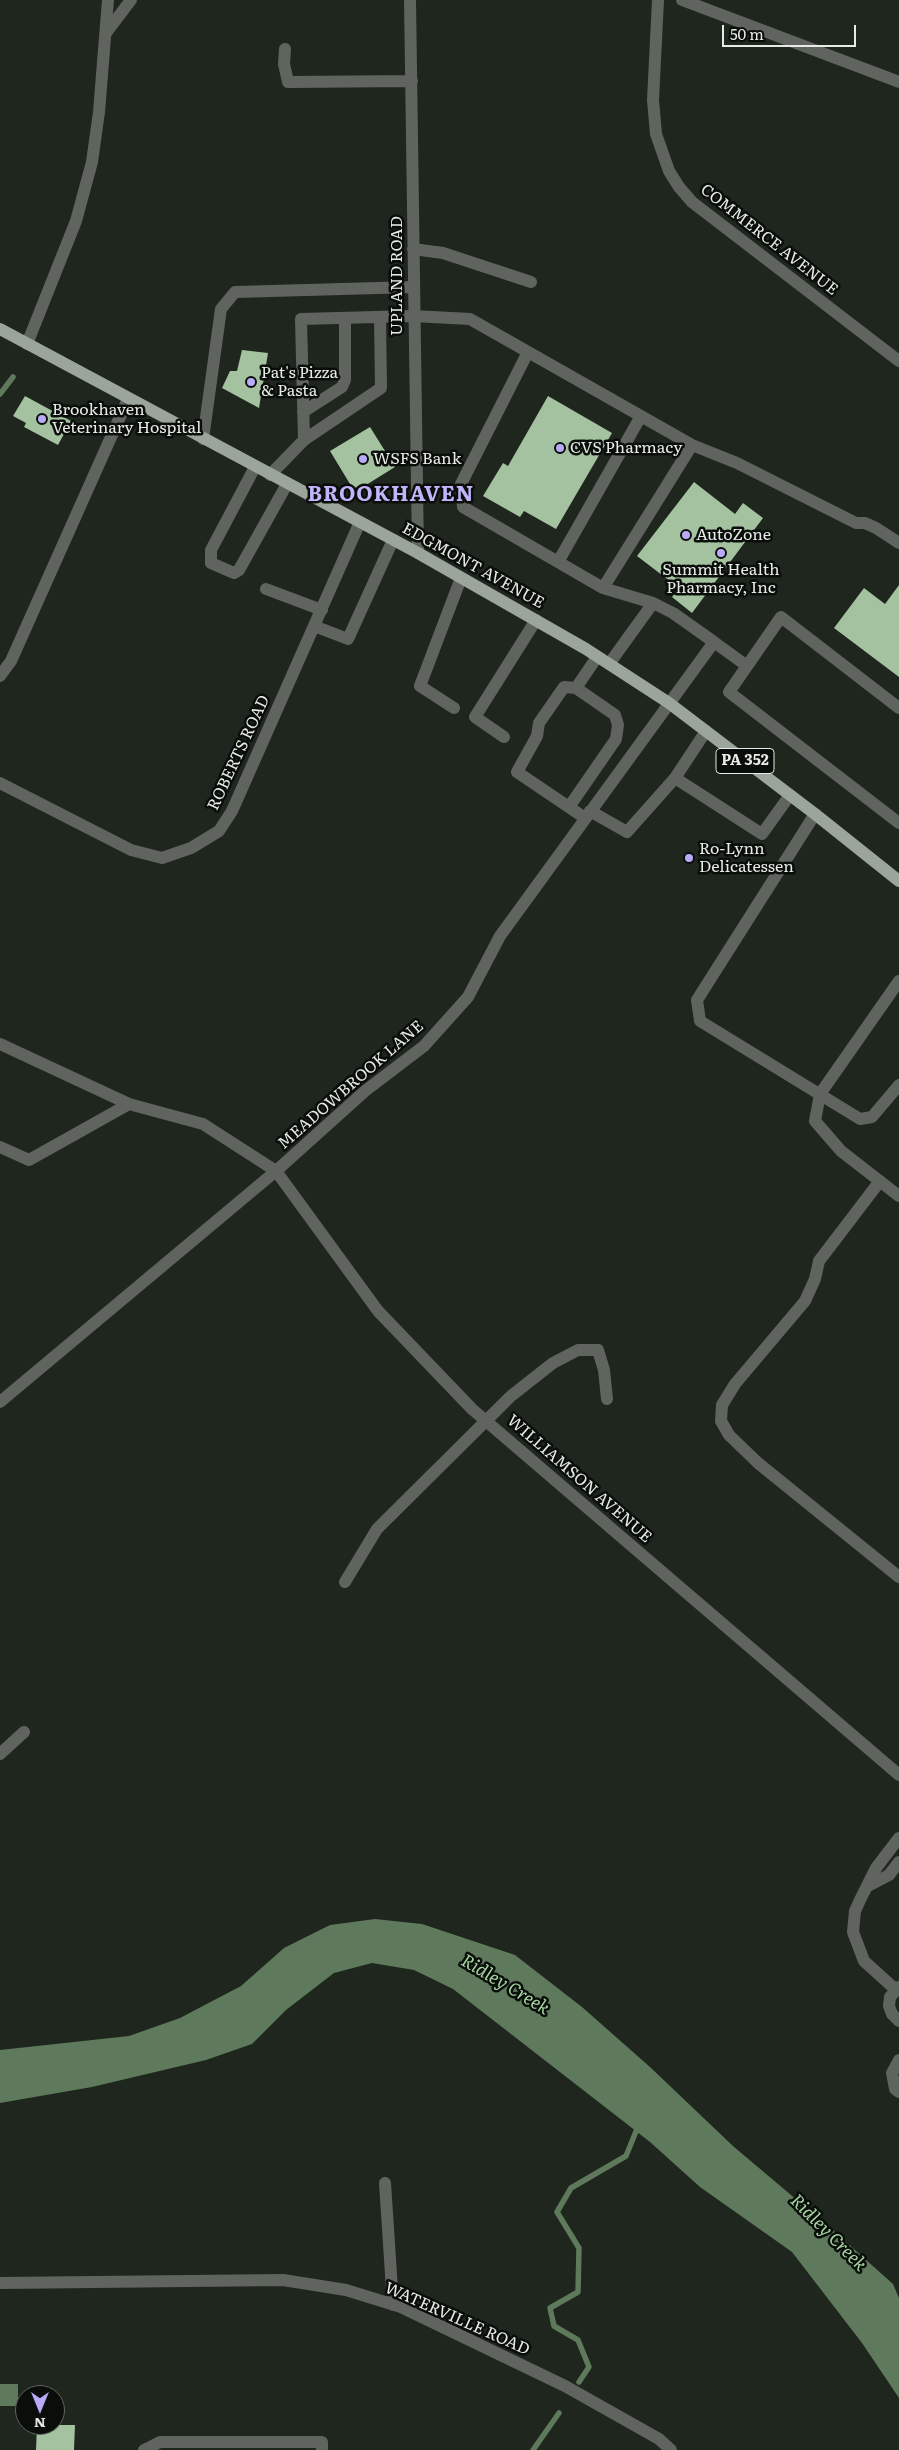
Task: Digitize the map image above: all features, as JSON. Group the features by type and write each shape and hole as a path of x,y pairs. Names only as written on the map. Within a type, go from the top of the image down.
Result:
{"main road":[{"name":"EDGMONT AVENUE","path":"0,329 418,553 609,664 669,703 815,814 899,881"}],"street":[{"path":"27,344 76,221 92,162 108,0"},
{"path":"106,33 131,0"},
{"name":"UPLAND ROAD","path":"410,0 413,316 418,553"},
{"name":"COMMERCE AVENUE","path":"658,0 654,100 656,134 669,171 679,187 692,202 899,361"},
{"path":"682,0 899,82"},
{"path":"285,49 284,64 288,82 412,81"},
{"path":"413,248 443,253 531,282"},
{"path":"203,439 221,309 235,292 413,287"},
{"path":"304,440 300,319 413,316 470,320 692,444 737,463 856,523 865,523 876,528 899,543"},
{"path":"270,475 304,440 381,388 380,317"},
{"path":"303,412 342,387 345,380 345,318"},
{"path":"528,352 461,484 464,507 603,588 653,603 673,613 747,666"},
{"path":"0,676 11,661 128,399"},
{"path":"558,562 641,416"},
{"path":"603,588 692,444"},
{"path":"255,467 211,550 211,563 234,573 240,570 287,484"},
{"name":"ROBERTS ROAD","path":"0,783 131,850 162,858 191,848 218,831 232,811 360,522"},
{"path":"314,626 348,639 393,540"},
{"path":"454,708 420,686 461,578"},
{"path":"266,589 322,610"},
{"path":"609,664 653,603"},
{"path":"899,708 781,617 729,692 899,823"},
{"path":"504,737 475,718 536,620"},
{"name":"MEADOWBROOK LANE","path":"0,1402 276,1171 365,1091 424,1046 468,998 500,936 714,642"},
{"path":"576,688 597,657"},
{"path":"569,807 616,739 618,725 615,714 576,688 564,687 539,723 537,736 517,772 569,807 627,832 675,778 706,731"},
{"path":"675,778 762,834 790,795"},
{"path":"815,814 697,1000 700,1021 860,1119 872,1117 899,1085"},
{"path":"899,981 820,1094 814,1121 841,1151 899,1196"},
{"path":"0,1044 129,1104 203,1124 276,1171"},
{"path":"0,1147 29,1160 129,1104"},
{"name":"WILLIAMSON AVENUE","path":"276,1171 378,1312 487,1422 899,1775"},
{"path":"880,1181 819,1261 805,1300 735,1384 722,1405 721,1422 729,1435 758,1463 899,1577"},
{"path":"345,1582 377,1529 487,1422 511,1396 552,1363 578,1350 598,1350 604,1370 607,1399"},
{"path":"0,1754 24,1732"},
{"path":"899,1838 876,1868 855,1911 853,1932 864,1961 897,1988 890,1997 889,2006 892,2014 899,2021"},
{"path":"868,1886 889,1875 899,1862"},
{"path":"899,2060 892,2074 895,2088 899,2092"},
{"path":"385,2183 393,2305"},
{"name":"WATERVILLE ROAD","path":"0,2283 283,2280 346,2290 393,2305 565,2386 659,2440 671,2450"},
{"path":"144,2450 160,2442 322,2442 322,2450"}],"water":[{"name":"Ridley Creek","path":"375,1919 422,1924 515,1955 582,2007 650,2067 733,2146 893,2284 899,2298 899,2398 862,2343 792,2252 700,2187 650,2142 453,1989 414,1970 372,1963 334,1973 286,2010 252,2044 206,2060 92,2087 0,2103 0,2050 129,2036 180,2018 241,1986 284,1948 330,1925"},
{"path":"0,2384 18,2384 15,2385 15,2406 0,2406"}],"building":[{"path":"242,350 268,353 259,408 222,388 230,371 237,371"},
{"name":"Brookhaven Veterinary Hospital","path":"25,396 71,421 58,445 24,427 26,423 13,416"},
{"name":"CVS Pharmacy","path":"548,396 612,433 556,529 524,511 520,517 483,496 503,463 508,466"},
{"name":"WSFS Bank","path":"370,427 395,467 358,490 357,487 353,489 330,451"},
{"name":"AutoZone","path":"694,482 735,514 743,503 763,518 692,613 672,597 679,588 637,556"},
{"path":"899,585 899,677 834,628 864,588 885,604"},
{"path":"65,2425 75,2425 74,2450 36,2450 37,2435 65,2435"}],"waterway":[{"path":"0,394 13,377"},
{"path":"579,2382 589,2367 578,2340 554,2326 550,2308 578,2292 579,2248 557,2212 571,2188 626,2156 639,2124"},
{"path":"533,2450 559,2413"}],"place":[{"name":"Pat's Pizza & Pasta","path":"251,382"},
{"name":"Brookhaven Veterinary Hospital","path":"42,419"},
{"name":"CVS Pharmacy","path":"560,448"},
{"name":"WSFS Bank","path":"363,459"},
{"name":"AutoZone","path":"686,535"},
{"name":"Summit Health Pharmacy, Inc","path":"721,553"},
{"name":"Ro-Lynn Delicatessen","path":"689,858"}],"district":[{"name":"BROOKHAVEN","path":"391,495"}]}
